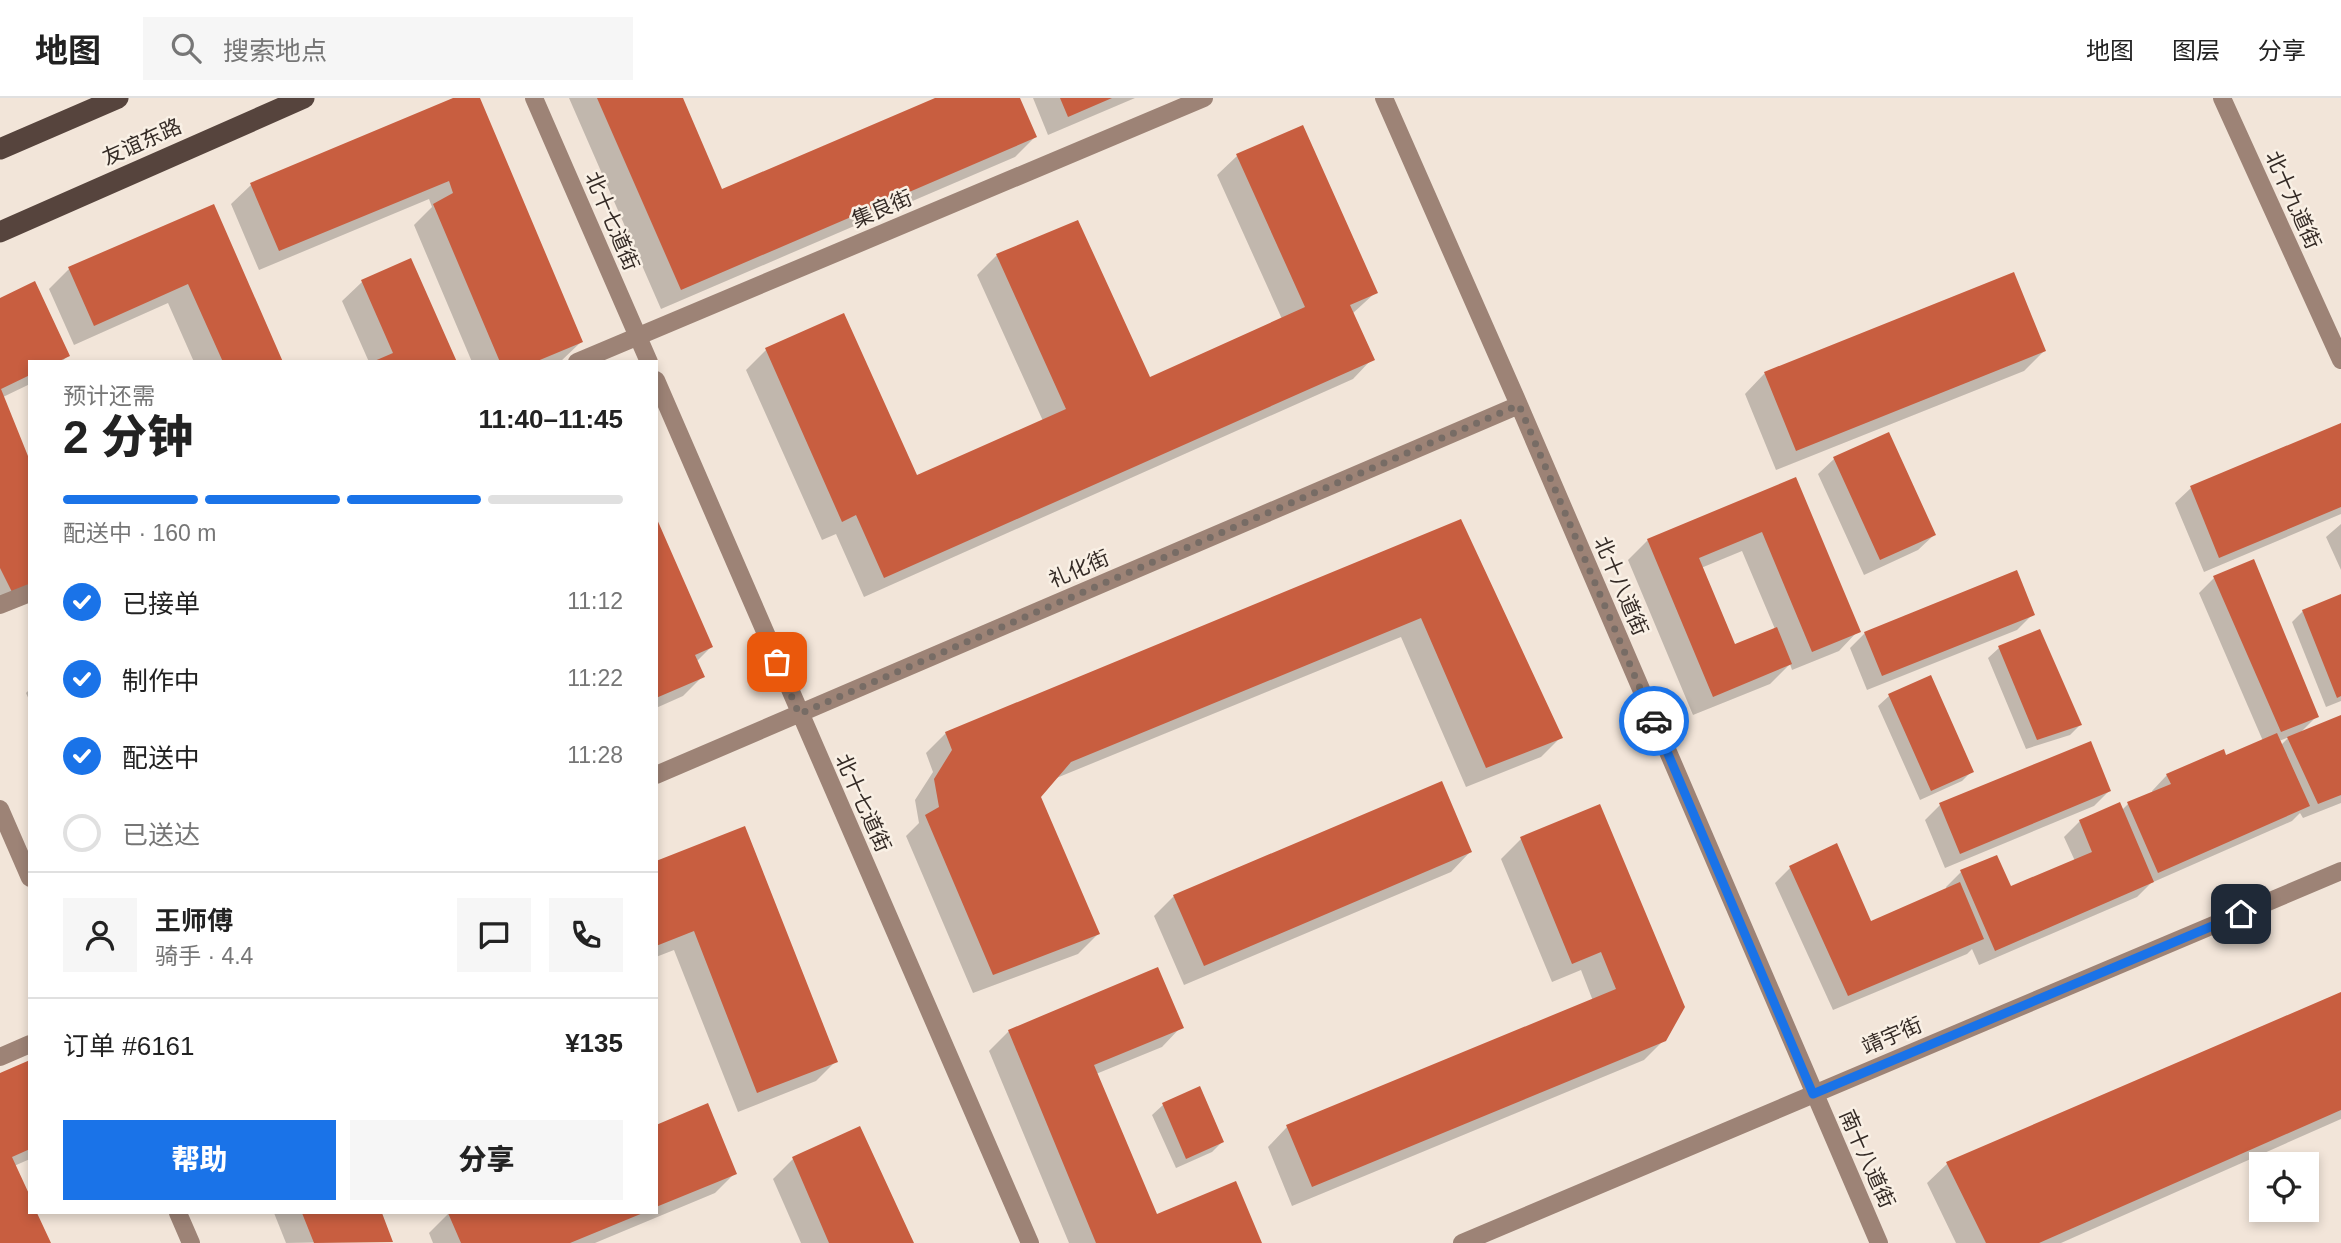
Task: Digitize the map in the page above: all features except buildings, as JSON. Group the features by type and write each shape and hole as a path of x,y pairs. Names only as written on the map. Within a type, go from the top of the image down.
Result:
{"highway":[{"path":"0,149 118,98"},
{"name":"友谊东路","path":"0,232 304,98"}],"street":[{"name":"北十七道街","path":"534,98 648,360"},
{"name":"集良街","path":"582,360 1204,98"},
{"name":"北十八道街","path":"1384,98 1519,405 1813,1094"},
{"name":"北十九道街","path":"2222,98 2341,360"},
{"name":"北十七道街","path":"658,385 1030,1243"},
{"name":"礼化街","path":"658,774 1519,405"},
{"path":"0,605 28,594"},
{"path":"0,809 28,873"},
{"name":"靖宇街","path":"1462,1243 2341,871"},
{"path":"0,1057 28,1045"},
{"name":"南十八道街","path":"1813,1094 1879,1243"},
{"path":"178,1214 191,1243"}],"way so far":[{"path":"777,662 799,714 1519,405 1654,721"}],"route":[{"path":"1654,721 1813,1094 2241,914"}]}
